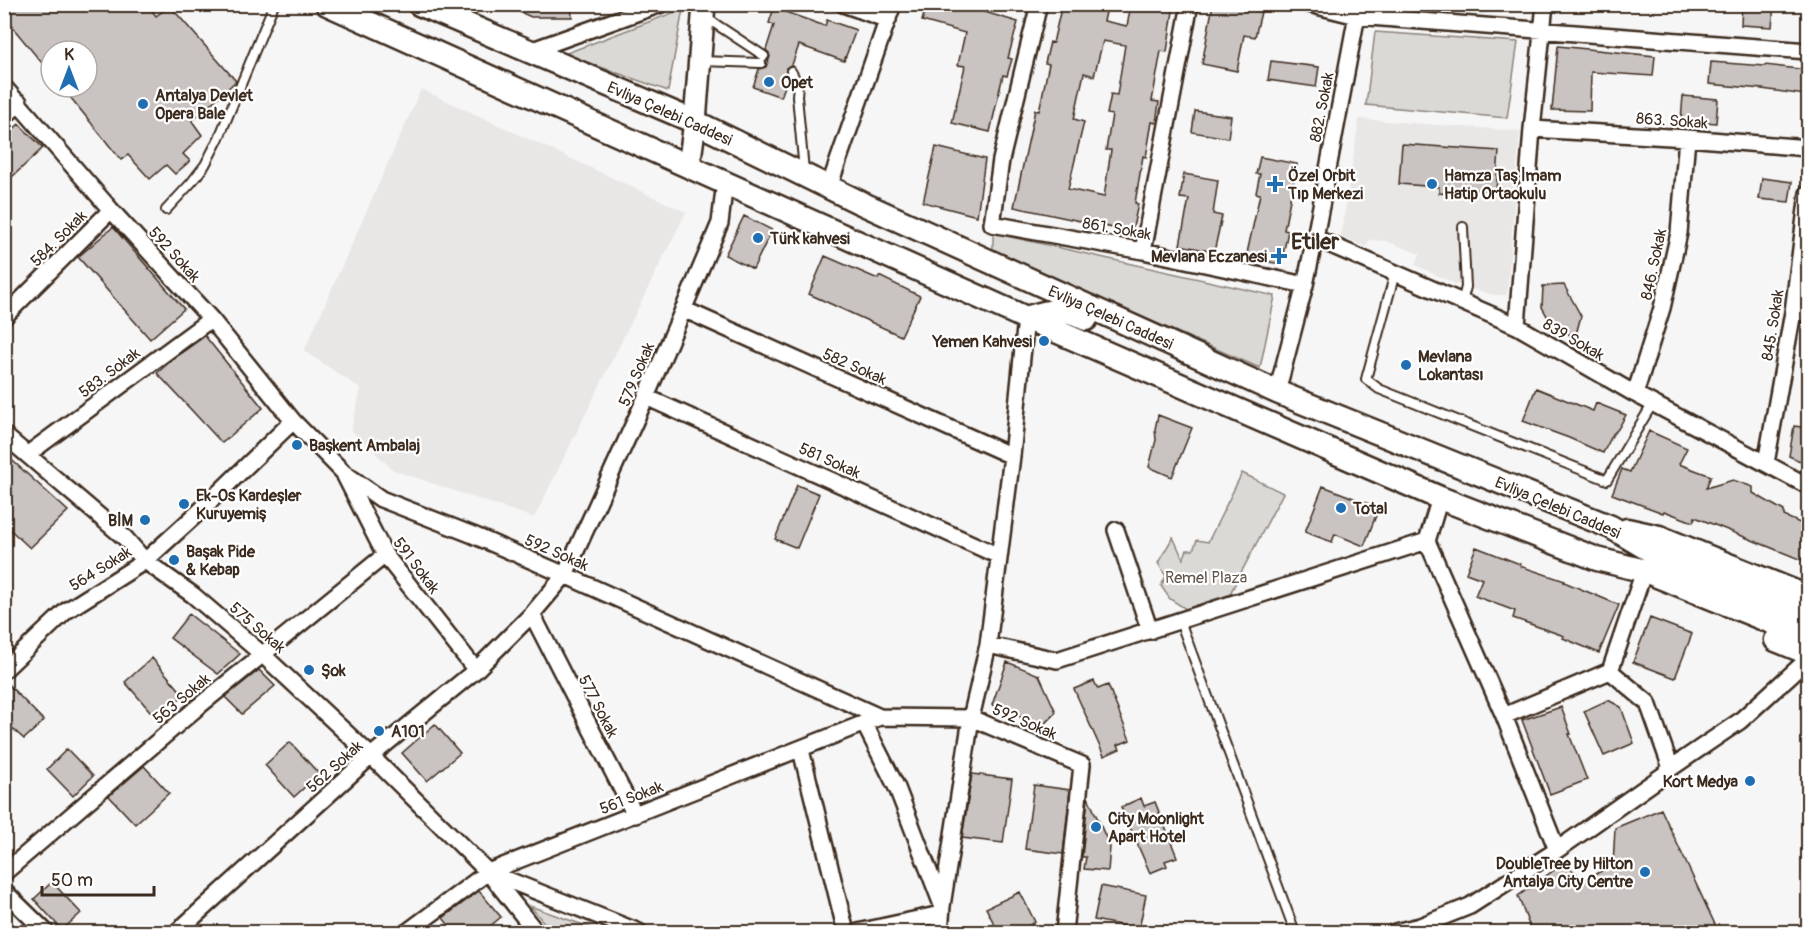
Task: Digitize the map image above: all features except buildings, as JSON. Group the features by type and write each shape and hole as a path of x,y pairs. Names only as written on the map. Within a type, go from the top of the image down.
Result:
{"main road":[{"path":"327,4 689,166"},
{"name":"Evliya Çelebi Caddesi","path":"419,4 695,122 829,187 1277,392 1611,527 1653,552 1809,615"},
{"name":"Evliya Çelebi Caddesi","path":"689,166 1026,318 1440,498 1597,559 1645,571 1809,636"},
{"path":"1026,318 1052,310 1061,310 1081,316 1172,360 1277,392"},
{"path":"1611,527 1659,537 1809,597"},
{"path":"1597,559 1640,583 1809,653"}],"street":[{"path":"527,52 661,4"},
{"path":"843,4 888,20"},
{"path":"829,187 893,4"},
{"name":"861. Sokak","path":"1040,4 1001,160 992,224 1143,251 1305,285"},
{"path":"1143,251 1190,4"},
{"path":"1309,4 1542,30 1809,51"},
{"path":"1517,326 1532,129 1545,4"},
{"path":"689,166 704,10"},
{"name":"882. Sokak","path":"1277,392 1315,238 1358,10"},
{"name":"592 Sokak","path":"4,87 111,210 211,319 293,421 344,473 381,499 473,535 565,575 880,717 971,718 1082,765 1064,933"},
{"path":"4,118 19,102"},
{"name":"863. Sokak","path":"1532,129 1809,148"},
{"name":"846. Sokak","path":"1635,394 1662,308 1679,233 1687,138"},
{"name":"579 Sokak","path":"565,575 646,397 720,223 725,182"},
{"name":"845. Sokak","path":"1766,463 1801,312 1809,193"},
{"name":"584. Sokak","path":"4,317 111,210"},
{"name":"839 Sokak","path":"1315,238 1517,326 1635,394 1809,486"},
{"name":"582 Sokak","path":"683,309 1012,456"},
{"path":"940,933 971,718 988,645 1012,456 1026,318"},
{"name":"583. Sokak","path":"28,454 211,319"},
{"name":"581 Sokak","path":"646,397 999,556"},
{"name":"564 Sokak","path":"4,670 66,611 145,561 293,421"},
{"name":"575 Sokak","path":"4,435 124,538 145,561 193,595 263,655 372,756 488,872 639,933"},
{"name":"591 Sokak","path":"344,473 385,555 476,670"},
{"path":"1440,498 1426,541 1504,716 1557,850"},
{"path":"1116,530 1150,631"},
{"path":"988,645 1058,660 1426,541"},
{"name":"563 Sokak","path":"4,873 199,706 385,555"},
{"name":"562 Sokak","path":"177,933 372,756 476,670 532,614 565,575"},
{"path":"1504,716 1610,671 1640,583"},
{"name":"577 Sokak","path":"532,614 635,815"},
{"path":"1395,933 1420,926 1470,906 1557,850 1740,721 1809,659"},
{"path":"1610,671 1648,703 1671,768"},
{"name":"561 Sokak","path":"407,933 488,872 880,717"},
{"path":"864,723 897,788 942,910"},
{"path":"801,750 846,933"},
{"path":"488,872 536,933"},
{"path":"4,891 46,933"},
{"path":"858,933 942,910"}],"lane":[{"path":"166,210 206,165 274,4"},
{"path":"700,61 762,60 704,10"},
{"path":"790,71 798,84 804,175"},
{"path":"1462,227 1466,287 1462,302"},
{"path":"1395,273 1366,379 1379,389 1607,480 1653,403"},
{"path":"1180,621 1295,933"}],"shaded area":[{"path":"421,89 686,212 534,518 393,470 351,430 361,389 304,351"},
{"name":"Hamza Taş İmam Hatip Ortaokulu","path":"1359,119 1520,131 1507,295 1494,295 1455,284 1415,265 1420,254 1386,241 1370,240 1366,247 1341,237"}],"green space":[{"path":"683,9 668,91 564,54"},
{"path":"1375,32 1518,42 1507,118 1366,105"},
{"path":"993,233 1275,296 1260,368 993,252"},
{"name":"Remel Plaza","path":"1242,473 1283,493 1226,601 1189,611 1170,599 1161,586 1166,576 1158,563 1173,537 1183,559 1187,550 1193,550 1197,540 1208,542"},
{"path":"530,906 603,932 552,932"}],"place":[{"name":"Opet","path":"769,82"},
{"name":"Antalya Devlet Opera Bale","path":"143,104"},
{"name":"Özel Orbit Tıp Merkezi","path":"1275,184"},
{"name":"Hamza Taş İmam Hatip Ortaokulu","path":"1432,184"},
{"name":"Türk kahvesi","path":"758,238"},
{"name":"Mevlana Eczanesi","path":"1279,256"},
{"name":"Yemen Kahvesi","path":"1044,341"},
{"name":"Mevlana Lokantası","path":"1406,365"},
{"name":"Başkent Ambalaj","path":"297,445"},
{"name":"Ek-Os Kardeşler Kuruyemiş","path":"184,504"},
{"name":"Total","path":"1341,508"},
{"name":"BİM","path":"145,520"},
{"name":"Başak Pide & Kebap","path":"174,560"},
{"name":"Şok","path":"309,670"},
{"name":"A101","path":"379,731"},
{"name":"Kort Medya","path":"1750,781"},
{"name":"City Moonlight Apart Hotel","path":"1096,827"},
{"name":"DoubleTree by Hilton Antalya City Centre","path":"1645,872"}],"district":[{"name":"Etiler","path":"1315,241"}]}
